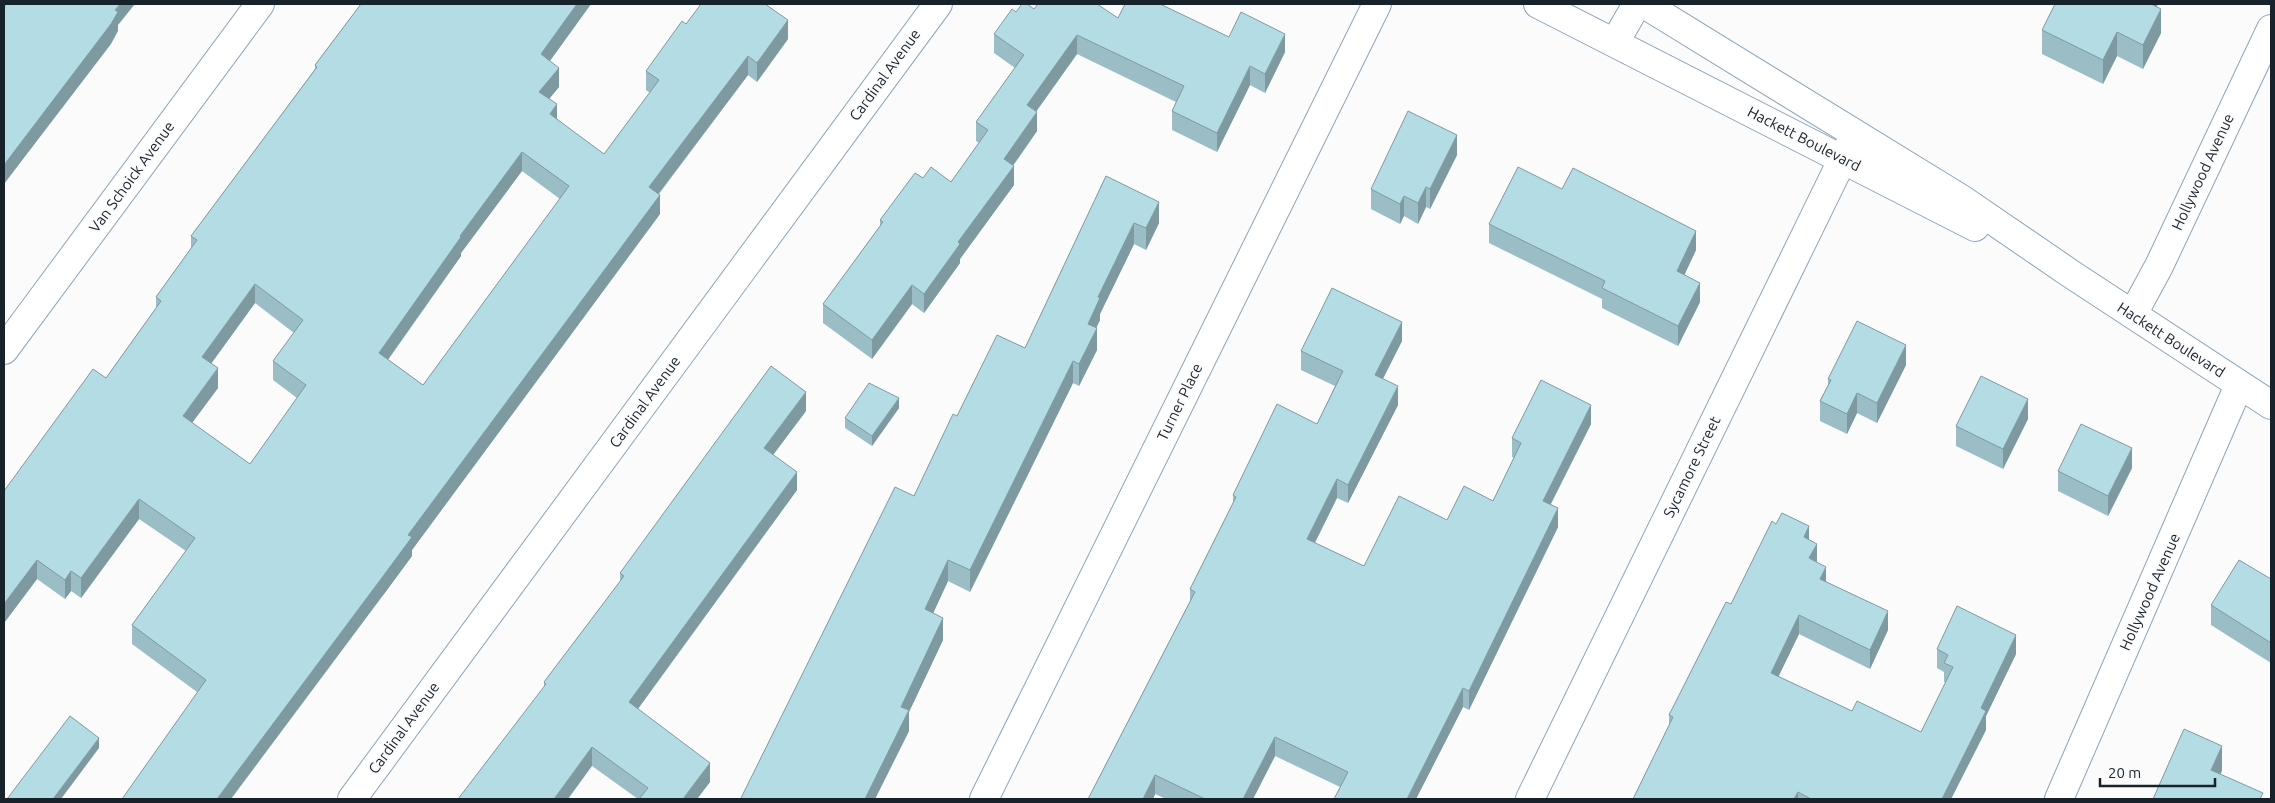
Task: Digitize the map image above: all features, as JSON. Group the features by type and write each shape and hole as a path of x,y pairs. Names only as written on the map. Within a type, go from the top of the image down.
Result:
{"street":[{"name":"Van Schoick Avenue","path":"4,350 260,4"},
{"name":"Cardinal Avenue","path":"352,799 938,4"},
{"name":"Turner Place","path":"984,799 1377,4"},
{"name":"Hackett Boulevard","path":"1538,4 2070,274"},
{"path":"1615,42 1637,4"},
{"name":"Hackett Boulevard","path":"1644,4 1963,200 2070,274 2271,405"},
{"name":"Hollywood Avenue","path":"2133,314 2162,260 2271,29"},
{"name":"Sycamore Street","path":"1530,799 1855,134"},
{"name":"Hollywood Avenue","path":"2059,799 2239,385"}],"building":[{"path":"6,4 120,4 115,10 118,12 111,24 4,165 4,7"},
{"path":"361,4 577,4 541,54 559,68 539,92 557,104 550,114 604,154 659,80 646,71 682,21 686,24 701,4 765,4 788,20 757,63 748,56 649,187 660,195 408,535 412,537 217,799 122,799 206,680 132,625 195,538 139,499 81,578 71,571 65,580 37,560 4,604 4,491 93,369 106,378 161,301 156,297 197,240 191,236 317,67 315,65","holes":["522,152 569,186 423,385 379,353 460,236","255,284 303,320 273,361 306,385 250,464 183,416 218,368 202,357"]},
{"path":"1022,4 1027,4 1034,9 1038,4 1097,4 1118,18 1125,4 1160,4 1229,37 1241,12 1285,34 1265,74 1250,66 1217,133 1172,111 1184,86 1077,35 1027,105 1037,112 1004,159 1014,166 958,242 960,244 924,294 912,285 872,340 823,304 883,222 880,220 915,173 923,178 931,167 951,182 988,130 976,122 1024,55 994,34 1012,9 1016,12"},
{"path":"2055,4 2151,4 2161,9 2143,45 2117,32 2103,60 2042,30"},
{"path":"1408,111 1457,135 1430,189 1426,187 1418,203 1404,196 1400,204 1371,189"},
{"path":"1518,167 1562,189 1573,168 1696,231 1677,271 1700,283 1678,326 1602,288 1605,281 1489,224"},
{"path":"1106,176 1159,202 1146,228 1134,223 1098,297 1100,298 1088,324 1097,328 1079,364 1073,361 970,570 948,560 925,609 943,618 901,707 909,710 865,799 741,798 895,487 914,496 953,414 957,416 997,335 1025,348"},
{"path":"1332,288 1402,322 1375,375 1398,386 1348,485 1337,479 1307,539 1364,566 1399,496 1447,520 1464,486 1493,501 1521,443 1512,438 1541,380 1591,405 1543,501 1558,508 1469,691 1463,688 1407,799 1334,799 1348,772 1275,737 1243,799 1205,799 1155,775 1143,799 1088,799 1195,592 1190,589 1236,497 1233,495 1277,404 1317,424 1343,371 1301,351"},
{"path":"1857,321 1906,345 1877,403 1857,393 1847,414 1820,401 1831,380 1828,379"},
{"path":"771,366 806,392 764,448 797,472 629,702 710,763 683,799 639,799 648,788 592,747 554,799 458,799 546,684 544,682 624,576 620,573"},
{"path":"1981,376 2028,399 2003,449 1956,426"},
{"path":"869,383 899,398 872,436 845,418"},
{"path":"2081,424 2132,448 2108,496 2058,471"},
{"path":"1782,513 1809,526 1804,537 1817,544 1809,558 1826,567 1820,579 1888,611 1870,650 1799,615 1771,673 1852,711 1857,701 1921,732 1953,667 1944,663 1948,655 1937,649 1957,606 2016,635 1981,708 1986,711 1942,799 1811,799 1798,792 1794,799 1633,799 1673,717 1669,715 1726,602 1731,604 1772,521 1776,524"},
{"path":"2239,560 2271,579 2271,643 2211,605"},
{"path":"70,716 99,738 53,799 7,799"},
{"path":"2184,729 2222,746 2211,770 2263,793 2260,799 2153,799"}]}
